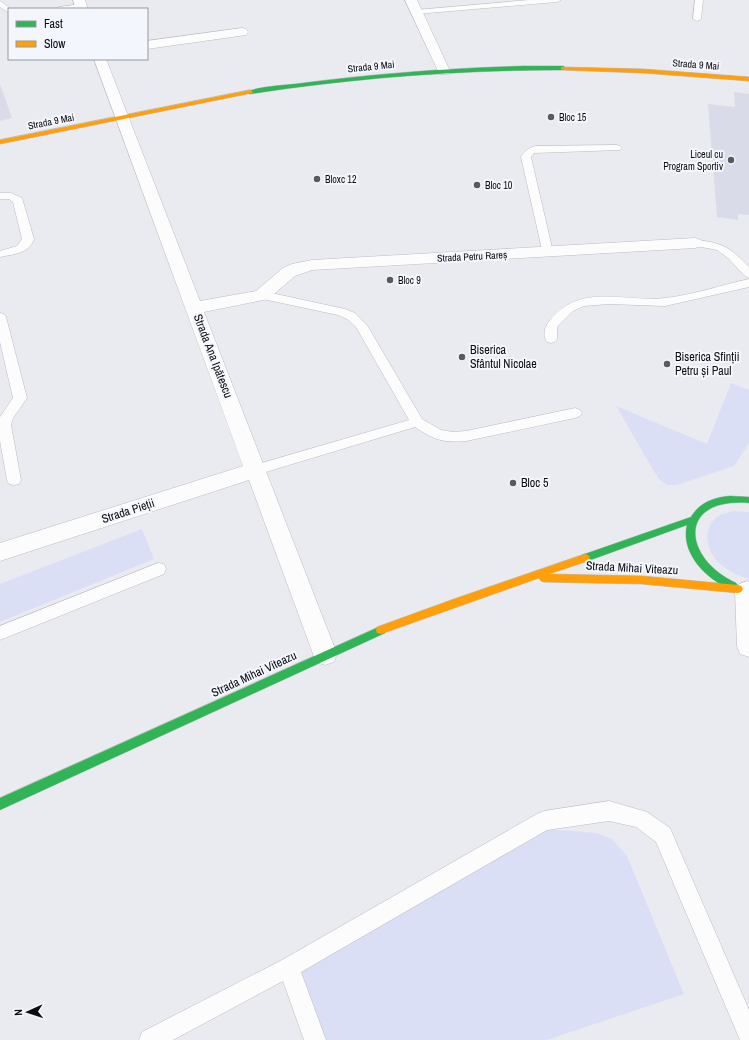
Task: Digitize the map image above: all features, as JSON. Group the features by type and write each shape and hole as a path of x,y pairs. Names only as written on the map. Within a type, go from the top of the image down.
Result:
{"main road":[{"name":"Strada 9 Mai","path":"0,142 266,90 371,76 444,70 574,69 666,72 749,79"},
{"path":"737,498 745,489"},
{"path":"745,591 719,579 703,566 693,550 690,534 692,520 699,511 709,503 722,499 737,498 749,500"},
{"name":"Strada Mihai Viteazu","path":"0,804 325,654 376,632 439,607 621,546 692,520"},
{"name":"Strada Mihai Viteazu","path":"523,578 617,578 676,582 745,591"}],"street":[{"path":"411,0 444,70"},
{"path":"148,45 242,32"},
{"name":"Strada Ana Ipătescu","path":"100,60 325,654"},
{"name":"Strada Petru Rareș","path":"195,308 262,295 289,272 298,268 312,265 695,243"},
{"name":"Strada Pieții","path":"0,552 256,470"},
{"path":"745,591 749,646"}],"lane":[{"path":"416,12 557,0"},
{"path":"697,19 699,0"},
{"path":"0,3 8,10"},
{"path":"64,8 81,5"},
{"path":"547,252 526,165 526,157 530,151 536,149 617,148"},
{"path":"0,196 11,196 18,200 28,243 24,247 0,254"},
{"name":"Strada Petru Rareș","path":"695,243 707,244 725,249 749,274"},
{"path":"551,339 551,327 562,313 575,305 595,301 616,300 663,302 714,292 749,283"},
{"path":"262,295 341,312 356,320 361,325 417,422 438,435 453,437 466,436 575,413"},
{"path":"0,318 20,398 17,406 10,411 5,418 4,425 14,480"},
{"path":"256,470 417,422"},
{"path":"0,633 158,570"},
{"path":"150,1040 289,967 544,821 609,811 640,819 663,835 749,1036"},
{"path":"289,967 314,1040"}],"shaded area":[{"path":"0,84 12,118 0,121"},
{"name":"Liceul cu Program Sportiv","path":"734,92 749,94 749,215 738,214 738,220 717,217 708,104 735,107"},
{"path":"731,383 749,390 749,443 734,466 677,485 667,485 658,478 616,406 707,444"},
{"path":"732,511 749,512 749,579 735,574 721,565 712,553 707,540 710,526 714,520 720,515"},
{"path":"142,529 154,559 0,622 0,584"},
{"path":"545,829 597,833 612,839 627,856 684,994 547,1040 314,1040 289,967"}],"traffic: fast":[{"path":"250,92 328,81 406,73 484,69 563,68"},
{"path":"733,586 713,574 699,560 694,550 690,530 698,513 706,506 722,500 749,500"},
{"path":"585,558 692,520"},
{"path":"0,804 381,630"}],"traffic: slow":[{"path":"563,68 643,71 749,79"},
{"path":"0,142 250,92"},
{"path":"381,630 585,558"},
{"path":"544,578 642,580 738,589"}],"place":[{"name":"Bloc 15","path":"551,117"},
{"name":"Liceul cu Program Sportiv","path":"731,160"},
{"name":"Bloxc 12","path":"317,179"},
{"name":"Bloc 10","path":"477,185"},
{"name":"Bloc 9","path":"390,280"},
{"name":"Biserica Sfântul Nicolae","path":"462,357"},
{"name":"Biserica Sfinții Petru și Paul","path":"667,364"},
{"name":"Bloc 5","path":"513,483"}]}
